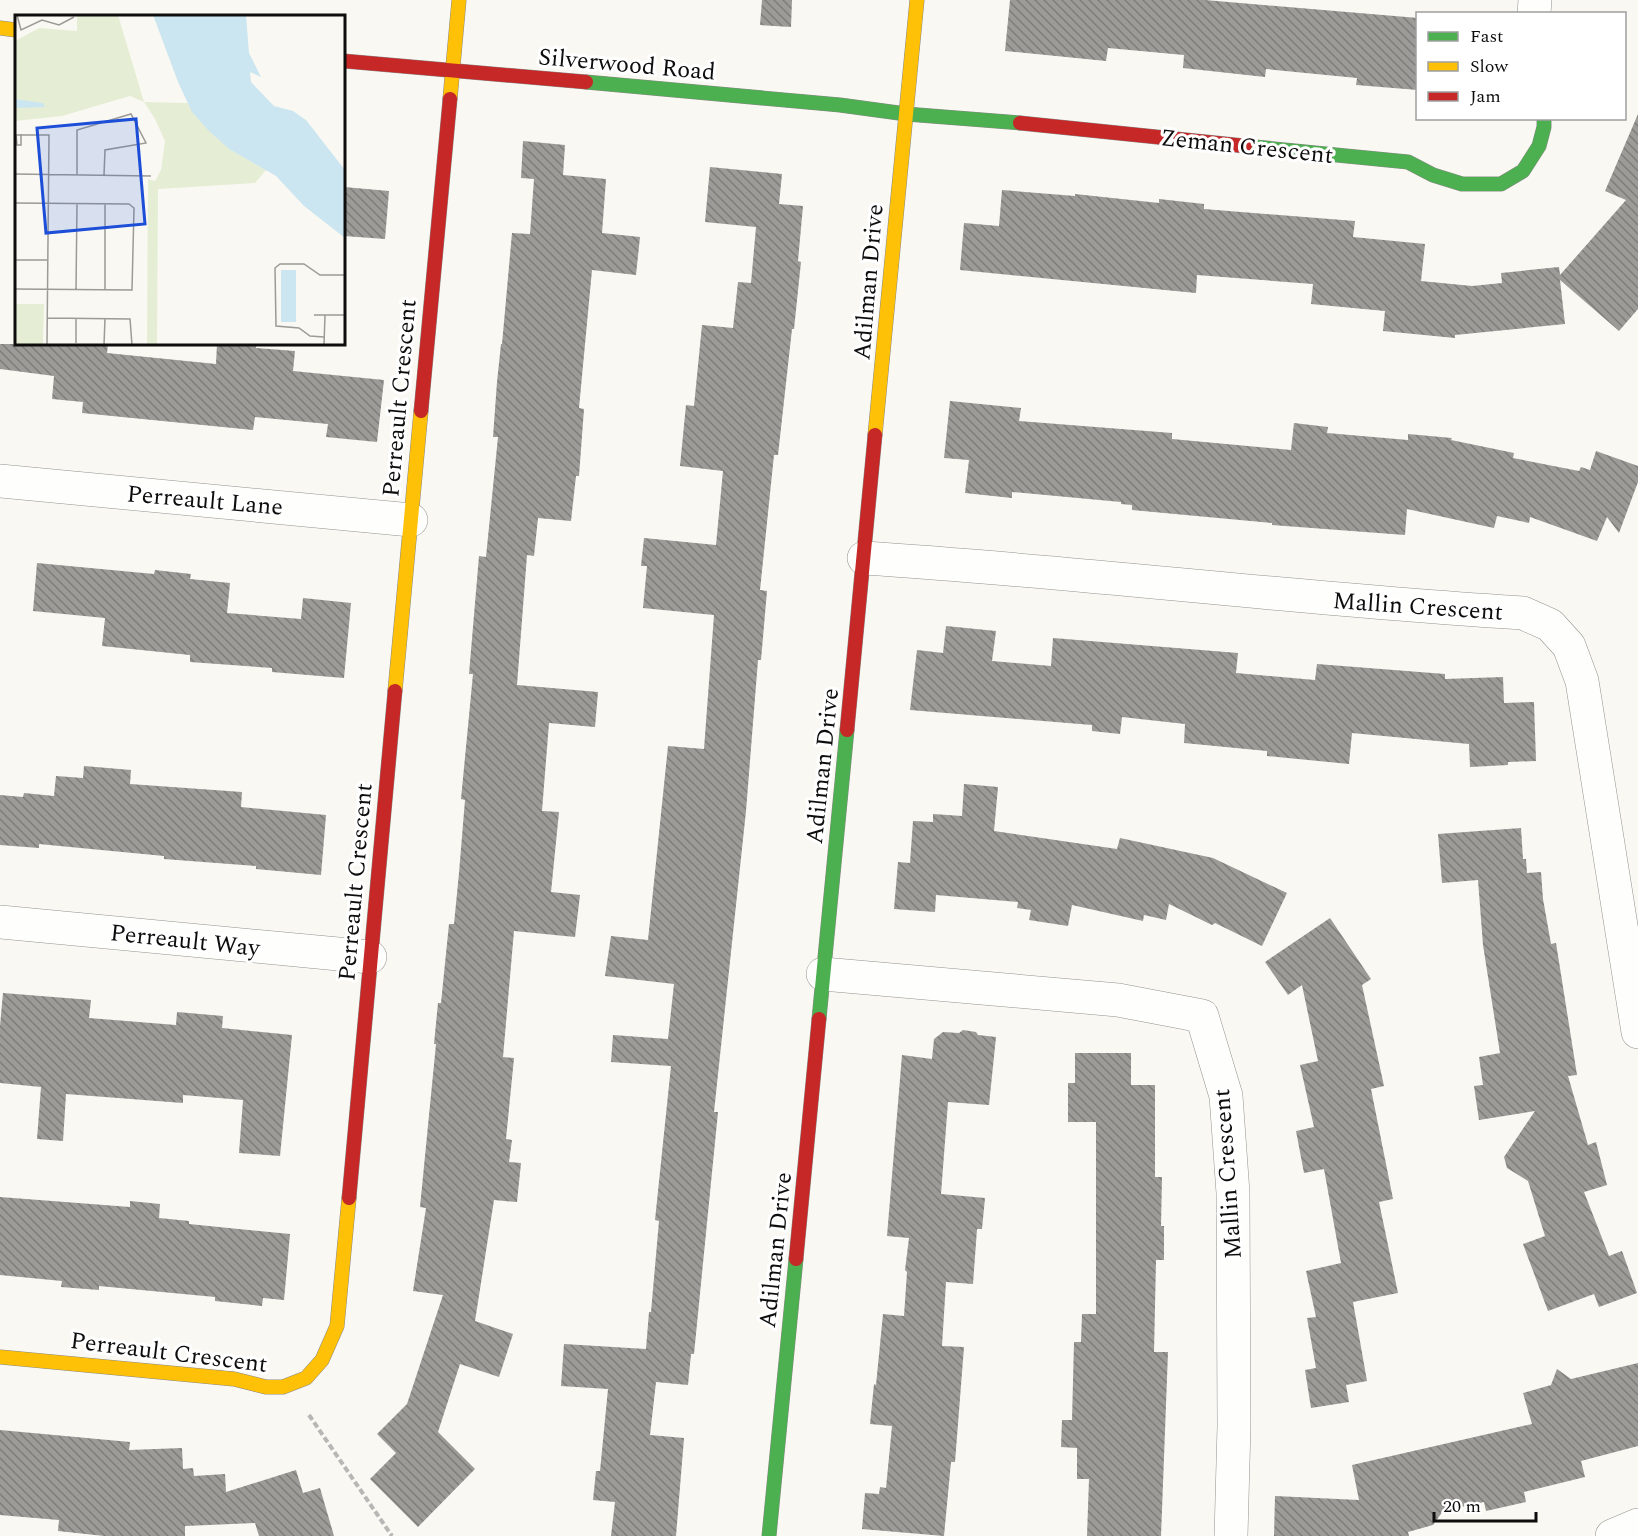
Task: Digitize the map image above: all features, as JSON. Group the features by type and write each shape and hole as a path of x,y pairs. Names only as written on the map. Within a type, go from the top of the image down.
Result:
{"street":[{"name":"Perreault Crescent","path":"0,1357 234,1379 270,1388 290,1387 315,1371 331,1347 337,1326 459,0"},
{"name":"Adilman Drive","path":"770,1536 917,0"},
{"path":"0,28 15,30"},
{"name":"Silverwood Road","path":"345,61 840,105 906,114"},
{"name":"Zeman Crescent","path":"906,114 979,119 1408,162 1433,175 1462,184 1501,184 1523,171 1539,146 1544,120"},
{"name":"Perreault Lane","path":"0,481 411,520"},
{"name":"Mallin Crescent","path":"864,558 1005,567 1315,598 1523,614 1550,625 1569,646 1582,681 1638,1032"},
{"name":"Perreault Way","path":"0,922 370,957"},
{"name":"Mallin Crescent","path":"824,974 1118,1000 1202,1016 1226,1096 1233,1193 1234,1414 1231,1536"},
{"path":"1612,1536 1638,1525"}],"path":[{"path":"319,1429 392,1536"}],"building":[{"path":"762,0 792,0 791,27 760,25"},
{"path":"1010,0 1205,0 1416,18 1416,90 1356,85 1357,78 1266,69 1265,77 1183,68 1184,55 1108,48 1106,61 1005,51"},
{"path":"1638,114 1638,309 1619,331 1560,280 1565,324 1455,335 1455,338 1383,331 1385,311 1311,304 1313,284 1197,275 1196,293 960,270 964,223 999,226 1002,190 1075,196 1075,194 1159,203 1159,199 1204,204 1204,209 1355,221 1353,237 1425,244 1421,281 1472,286 1502,283 1501,273 1559,267 1560,275 1626,200 1605,191"},
{"path":"523,141 565,145 563,175 606,179 602,233 640,237 636,275 592,270 579,408 584,409 579,476 576,476 571,521 538,518 534,556 527,555 517,685 598,692 595,727 549,723 542,811 559,812 551,892 580,895 575,937 514,931 503,1057 514,1058 506,1139 512,1140 509,1162 521,1163 517,1202 494,1200 475,1321 513,1334 499,1377 460,1364 438,1432 475,1469 418,1527 370,1479 396,1453 377,1434 407,1404 443,1295 413,1291 426,1208 420,1207 438,1003 441,1003 449,924 454,924 459,873 465,800 461,799 473,674 469,674 479,556 486,557 498,437 493,437 512,233 530,234 534,179 521,178"},
{"path":"710,167 782,174 779,204 803,206 798,261 801,262 778,455 774,455 760,590 767,591 761,660 758,660 746,811 714,1112 718,1112 694,1354 691,1354 688,1385 656,1382 650,1435 684,1438 676,1536 611,1536 615,1502 593,1500 596,1471 600,1471 608,1389 561,1386 564,1344 646,1349 649,1312 651,1312 659,1221 655,1220 671,1066 611,1062 613,1035 668,1039 674,984 605,976 611,936 648,940 668,746 704,749 714,615 643,608 647,566 641,566 644,538 716,545 723,471 680,466 686,405 694,406 702,325 733,328 738,282 751,283 756,227 705,222"},
{"path":"345,187 389,191 385,239 345,236"},
{"path":"0,344 108,345 107,353 216,364 217,345 256,345 256,348 295,351 293,371 384,380 377,442 326,437 328,424 255,417 253,430 82,413 83,402 52,399 54,376 0,369"},
{"path":"950,401 1021,408 1019,421 1172,433 1172,439 1291,450 1294,423 1328,427 1327,433 1408,440 1408,434 1452,438 1451,440 1514,453 1513,458 1579,471 1581,467 1590,470 1596,451 1638,466 1638,482 1619,533 1607,517 1597,541 1530,517 1529,523 1497,516 1494,528 1407,509 1405,535 1272,525 1272,523 1132,510 1132,505 1121,504 1121,502 1012,492 1012,498 965,493 969,460 944,458"},
{"path":"37,563 154,574 155,570 191,574 190,579 230,583 227,613 301,619 303,598 351,603 344,678 272,672 272,668 190,662 190,655 102,646 105,618 33,611"},
{"path":"946,626 996,631 992,661 1051,666 1053,638 1238,653 1236,673 1315,680 1317,664 1445,674 1445,679 1503,677 1504,703 1534,702 1536,761 1470,767 1469,744 1352,733 1349,764 1267,756 1267,751 1184,743 1185,724 1122,717 1120,734 1092,731 1092,725 910,710 917,650 943,653"},
{"path":"84,766 131,770 130,784 242,792 241,807 326,815 321,875 256,869 256,866 164,859 164,856 39,844 39,848 0,845 0,795 23,797 24,793 54,796 56,776 83,778"},
{"path":"964,784 998,787 994,831 1117,849 1120,838 1213,858 1287,893 1262,946 1169,904 1166,920 1144,915 1143,921 1072,905 1068,926 1029,920 1031,910 1017,908 1018,902 936,895 935,912 894,909 898,862 910,863 913,821 933,822 933,814 962,816"},
{"path":"1521,828 1523,859 1526,859 1527,873 1541,872 1551,944 1556,943 1577,1075 1568,1076 1588,1145 1596,1142 1607,1185 1584,1192 1609,1256 1622,1251 1637,1293 1599,1307 1594,1294 1548,1311 1523,1244 1545,1236 1528,1181 1507,1168 1504,1157 1535,1111 1479,1120 1474,1086 1483,1085 1479,1057 1500,1053 1483,945 1478,880 1442,883 1438,834"},
{"path":"1330,918 1371,979 1362,985 1384,1086 1371,1089 1393,1199 1379,1202 1398,1293 1353,1302 1367,1381 1346,1385 1349,1402 1311,1408 1305,1370 1316,1368 1307,1318 1316,1317 1306,1271 1341,1263 1324,1169 1304,1173 1296,1131 1314,1127 1300,1065 1318,1061 1302,985 1288,995 1265,962"},
{"path":"3,993 91,1000 89,1018 176,1025 177,1012 223,1016 222,1028 292,1035 280,1156 239,1153 243,1100 183,1095 183,1103 66,1094 63,1141 37,1139 41,1087 0,1083 0,1026"},
{"path":"963,1030 996,1037 989,1105 948,1102 941,1194 985,1198 982,1229 977,1229 973,1284 946,1282 942,1346 964,1347 955,1462 951,1462 944,1536 862,1529 865,1493 879,1494 880,1487 886,1488 892,1426 870,1424 883,1314 904,1316 907,1272 905,1270 909,1238 887,1236 902,1055 932,1059 934,1039 943,1032 959,1033"},
{"path":"1075,1053 1131,1053 1131,1085 1155,1085 1155,1177 1162,1177 1161,1226 1164,1226 1164,1260 1156,1260 1154,1352 1168,1352 1161,1536 1087,1536 1089,1479 1077,1479 1077,1448 1061,1447 1062,1420 1072,1420 1074,1342 1081,1342 1082,1314 1096,1314 1096,1122 1068,1122 1068,1083 1075,1083"},
{"path":"0,1197 130,1207 130,1201 160,1204 159,1218 189,1221 189,1224 290,1234 284,1300 263,1298 262,1306 215,1301 215,1297 99,1286 99,1290 61,1287 62,1281 0,1275"},
{"path":"1638,1363 1638,1446 1581,1461 1585,1477 1524,1492 1526,1502 1486,1511 1484,1502 1443,1511 1433,1525 1408,1532 1409,1536 1274,1536 1275,1496 1359,1500 1352,1465 1532,1424 1523,1393 1551,1385 1557,1369 1571,1379"},
{"path":"0,1430 130,1442 129,1450 182,1448 183,1469 193,1468 194,1476 225,1474 226,1492 296,1470 303,1493 320,1488 334,1536 259,1536 255,1523 185,1526 185,1536 104,1536 58,1531 59,1520 0,1515"}],"traffic: fast":[{"path":"586,82 1020,123"},
{"path":"1245,146 1408,162 1433,175 1462,184 1501,184 1523,171 1539,146 1544,120"},
{"path":"819,1019 847,730"},
{"path":"769,1536 796,1259"}],"traffic: slow":[{"path":"450,99 459,0"},
{"path":"875,435 917,0"},
{"path":"0,28 15,30"},
{"path":"395,691 421,411"},
{"path":"0,1357 234,1379 266,1387 283,1387 306,1378 322,1360 337,1326 349,1198"}],"traffic: jam":[{"path":"345,61 586,82"},
{"path":"421,411 450,99"},
{"path":"1020,123 1245,146"},
{"path":"847,730 875,435"},
{"path":"349,1198 395,691"},
{"path":"796,1259 819,1019"}]}
